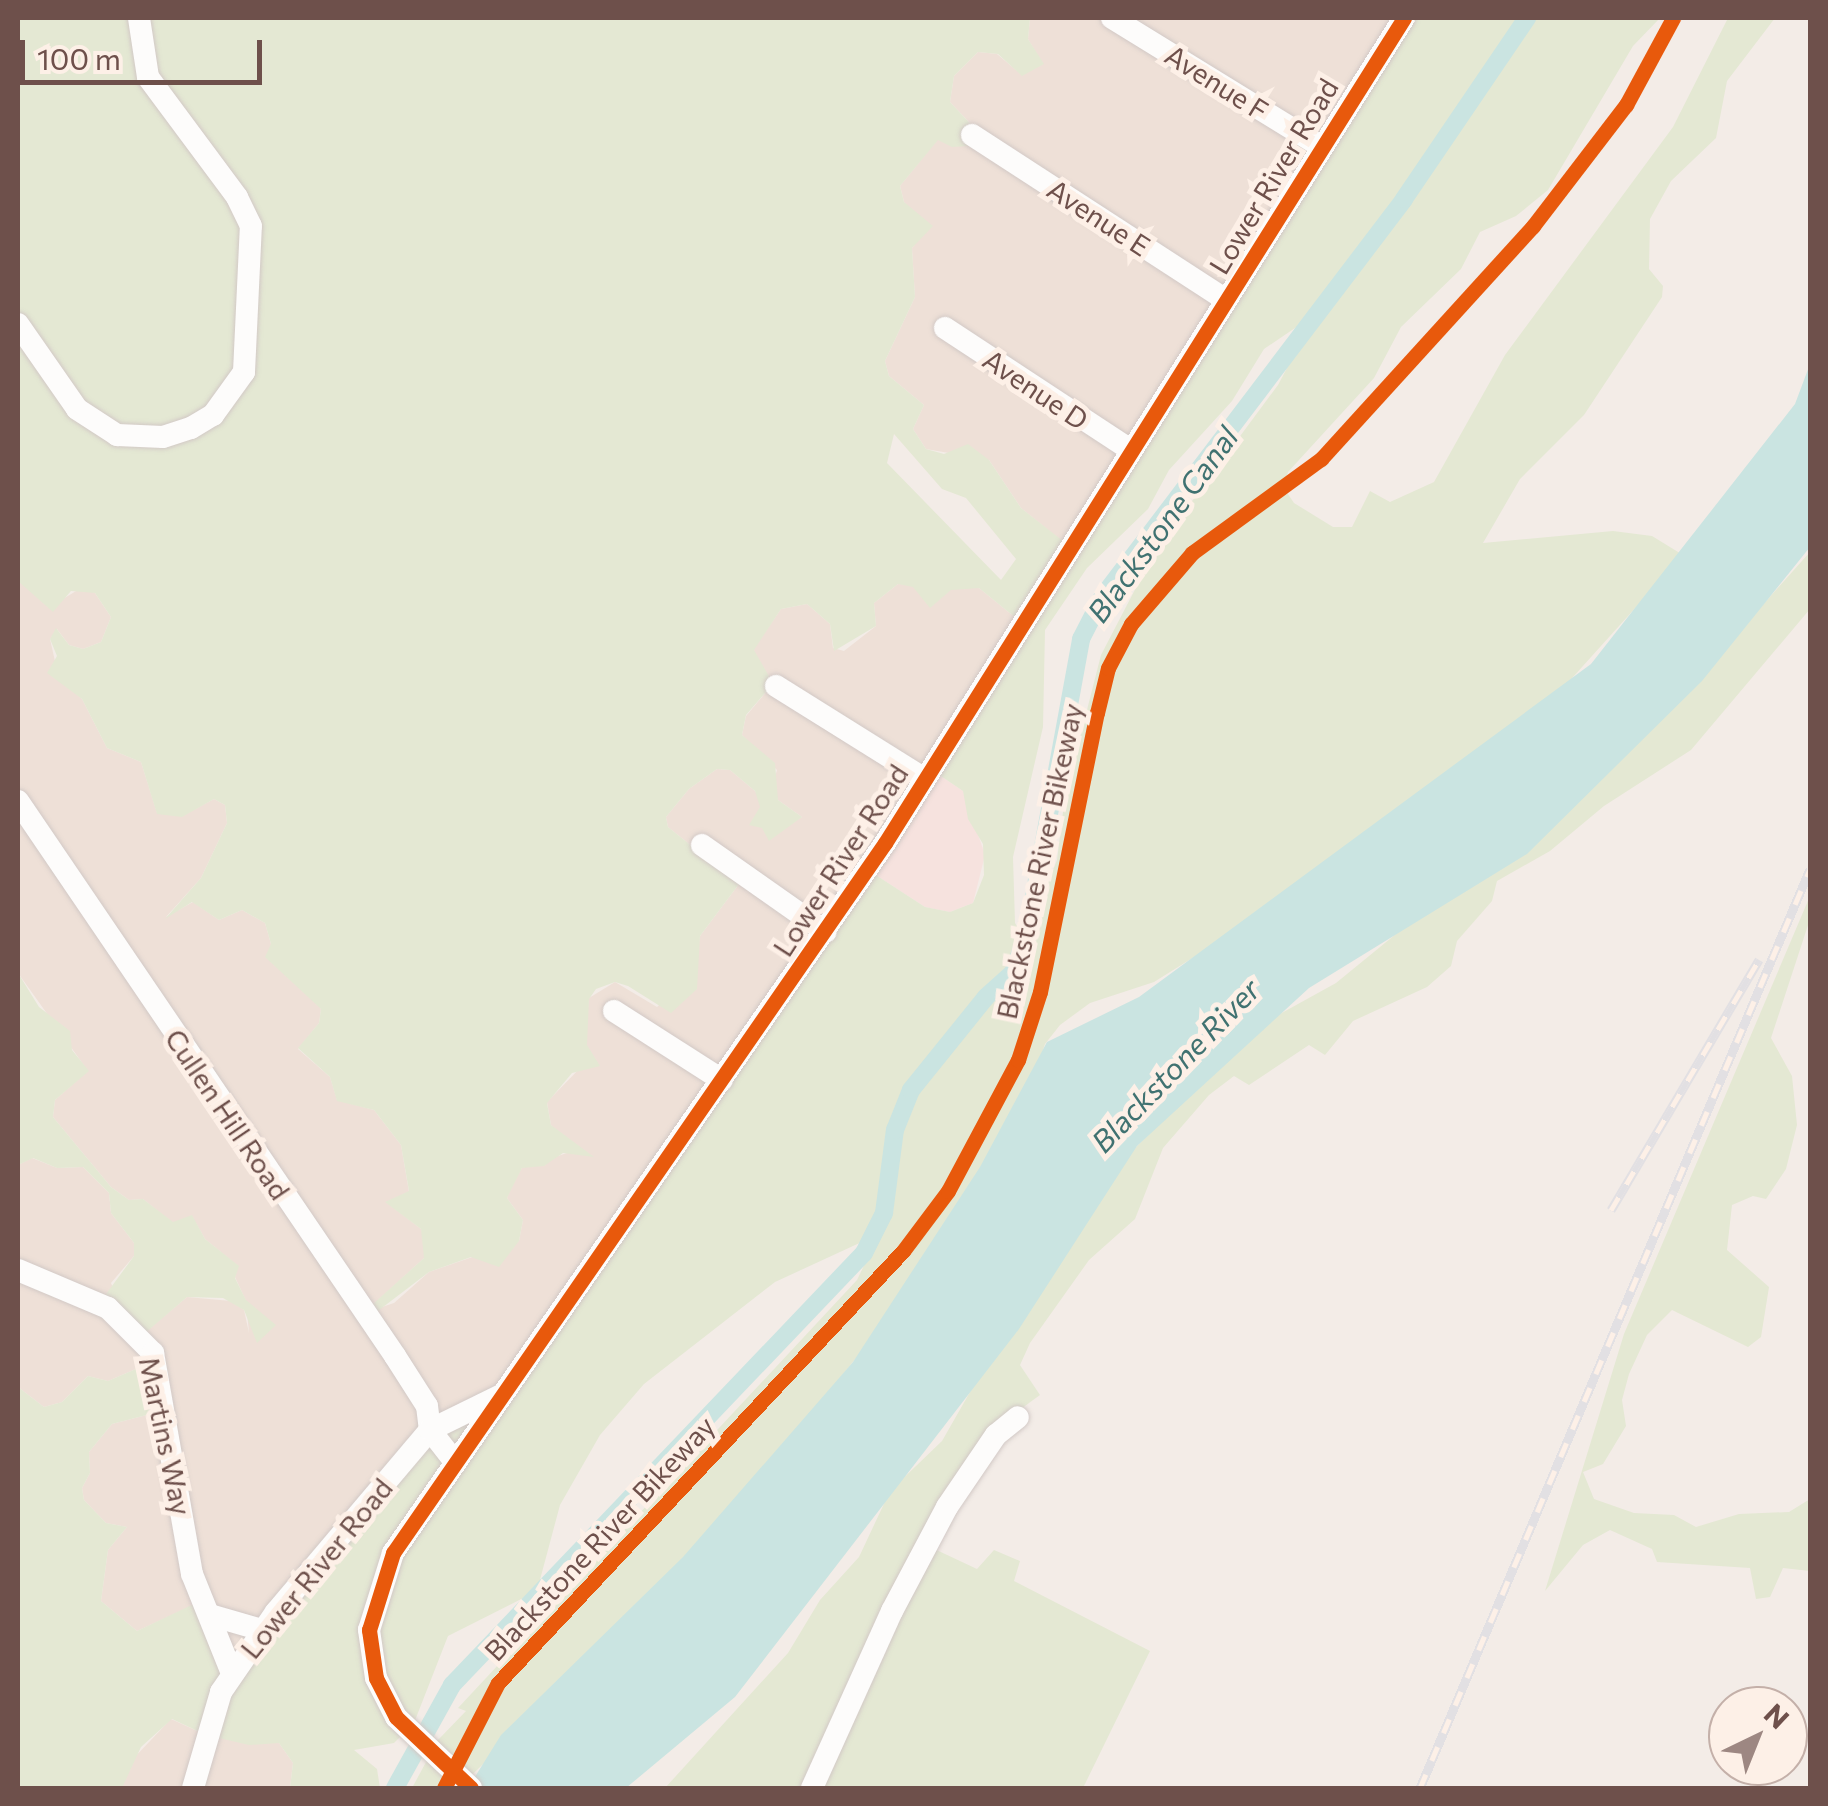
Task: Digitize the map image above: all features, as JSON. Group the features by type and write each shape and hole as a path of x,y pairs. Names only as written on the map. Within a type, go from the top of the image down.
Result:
{"street":[{"path":"18,324 77,409 117,435 163,437 191,428 213,415 244,372 251,226 237,197 148,77 139,18"},
{"name":"Avenue F","path":"1112,18 1322,147"},
{"name":"Lower River Road","path":"471,1788 406,1728 381,1691 369,1644 379,1587 404,1534 826,932 1404,18"},
{"name":"Avenue E","path":"972,136 1226,300"},
{"name":"Avenue D","path":"945,328 1129,449"},
{"path":"776,686 924,778"},
{"name":"Cullen Hill Road","path":"18,801 427,1406 430,1430 455,1462"},
{"path":"702,845 826,932"},
{"path":"614,1011 722,1080"},
{"name":"Martins Way","path":"18,1270 108,1308 152,1353 192,1574 232,1672"},
{"name":"Lower River Road","path":"194,1788 232,1672 262,1630 430,1430 501,1395"},
{"path":"812,1788 939,1522 996,1434 1018,1417"},
{"path":"210,1616 262,1630"}],"shaded area":[{"path":"1030,18 1404,18 1068,546 1021,508 989,460 926,449 913,429 924,405 889,376 885,361 915,297 912,248 927,229 904,202 900,186 938,139 980,134 950,102 954,76 978,52 997,54 1022,75 1043,64 1028,39"},
{"path":"18,581 58,602 81,588 95,593 111,617 101,642 83,649 69,645 57,629 50,639 59,679 82,699 107,748 141,762 157,813 182,816 214,799 225,805 227,823 201,878 166,917 193,902 219,920 242,910 265,923 271,944 321,1009 319,1023 298,1049 330,1077 337,1100 374,1110 401,1145 409,1192 386,1202 421,1229 427,1241 424,1258 364,1313 394,1303 429,1272 519,1241 523,1220 507,1198 510,1186 522,1168 573,1151 551,1125 547,1102 582,1066 589,998 615,982 657,1007 695,970 700,936 739,884 668,827 666,817 689,789 717,769 730,770 755,791 781,830 802,817 778,800 772,787 777,770 742,735 746,716 766,692 777,692 753,650 781,609 807,604 830,624 833,648 844,651 876,626 874,603 898,584 979,588 1017,619 538,1356 240,1657 198,1603 137,1631 101,1601 108,1550 127,1527 106,1523 84,1500 82,1488 90,1473 89,1452 112,1424 162,1411 145,1365 108,1381 88,1376 62,1402 44,1407 18,1387 18,1165 32,1158 57,1168 83,1167 109,1193 111,1213 134,1243 134,1256 111,1283 136,1340 187,1297 231,1301 244,1310 249,1333 246,1301 235,1277 238,1266 205,1239 192,1216 173,1223 143,1199 129,1200 111,1187 53,1117 55,1100 88,1071 18,973"},
{"path":"929,768 963,791 985,855 973,903 950,912 925,907 865,868"},
{"path":"171,1719 206,1735 279,1743 293,1763 290,1788 122,1788 130,1762"}],"green space":[{"path":"18,18 1030,18 1028,39 1044,64 1022,76 998,54 978,52 954,76 950,102 980,134 982,145 952,147 938,140 900,186 904,202 933,226 912,248 915,297 885,361 889,376 924,405 913,429 926,449 944,454 968,444 989,460 1021,508 1068,545 1404,18 1660,18 1633,46 1548,190 1516,216 1480,232 1461,269 1401,327 1374,378 1288,472 1284,488 1294,503 1333,527 1352,527 1370,491 1390,502 1434,482 1505,355 1673,127 1728,18 1775,18 1727,81 1716,138 1671,181 1650,219 1649,269 1663,286 1662,297 1584,415 1520,479 1483,543 1613,531 1652,536 1683,555 1555,697 1271,909 1154,982 1090,1003 1060,1025 1045,1044 1025,1102 911,1290 676,1581 458,1788 412,1788 438,1740 466,1711 458,1708 857,1280 871,1251 866,1240 775,1282 644,1384 600,1435 560,1505 537,1591 448,1636 414,1723 394,1743 354,1750 377,1769 380,1788 290,1788 293,1763 279,1743 249,1745 206,1735 172,1719 141,1747 122,1788 18,1788 18,1387 44,1407 62,1402 88,1376 108,1381 145,1365 162,1411 112,1424 89,1452 90,1473 82,1488 84,1500 106,1523 127,1527 108,1550 101,1601 137,1631 198,1602 240,1657 438,1433 486,1402 865,868 925,907 950,912 973,903 984,875 983,844 968,819 963,791 929,768 1017,619 979,588 951,590 930,608 913,587 898,584 874,603 876,626 834,651 830,624 807,604 781,609 754,650 778,692 766,692 746,715 742,735 775,763 778,800 802,817 769,841 762,828 749,825 760,807 755,791 730,770 717,769 689,789 666,817 668,827 739,884 700,936 697,989 671,1013 628,986 615,982 596,989 589,999 587,1045 600,1066 572,1073 547,1103 551,1125 594,1157 563,1153 544,1166 522,1168 507,1198 523,1220 519,1241 499,1267 471,1257 429,1272 366,1320 363,1313 424,1258 421,1229 385,1202 409,1191 401,1145 374,1110 337,1101 330,1077 298,1048 319,1023 321,1009 265,957 271,944 265,923 242,910 219,920 192,902 165,919 201,878 227,823 225,805 214,799 182,817 157,814 141,762 107,748 82,699 47,673 57,656 50,639 56,628 69,645 83,649 101,642 111,617 95,593 71,591 53,612 18,581","holes":["1298,326 1296,351 1278,385 1155,551 1101,655 1065,796 1057,860 1025,940 1015,923 1013,857 1043,727 1045,630 1087,568 1148,509 1169,470 1232,401 1264,349","894,434 942,489 966,498 1016,559 1001,580 887,463"]},
{"path":"1810,552 1810,609 1691,750 1604,806 1550,851 1497,881 1492,901 1457,941 1451,966 1427,987 1353,1021 1325,1055 1309,1045 1249,1085 1234,1076 1209,1095 1163,1148 1135,1219 1089,1260 1030,1343 1020,1365 1040,1395 1018,1411 928,1546 977,1569 994,1550 1020,1561 1014,1581 1150,1651 1083,1788 665,1788 788,1653 820,1600 859,1557 890,1491 942,1441 1077,1205 1260,1025 1336,983 1665,714"},
{"path":"1810,896 1810,919 1771,1038 1792,1076 1797,1125 1786,1169 1766,1199 1753,1196 1732,1205 1727,1250 1769,1287 1761,1337 1748,1347 1672,1310 1647,1335 1629,1374 1622,1400 1626,1426 1603,1464 1583,1472 1594,1499 1634,1513 1674,1515 1696,1527 1739,1514 1789,1512 1810,1499 1810,1571 1783,1568 1770,1597 1756,1599 1750,1568 1657,1562 1652,1549 1610,1530 1583,1545 1545,1591 1624,1334"},
{"path":"18,973 39,1007 70,1031 72,1050 89,1071 55,1100 53,1117 111,1187 129,1200 143,1199 173,1222 192,1215 205,1239 239,1266 235,1278 246,1300 276,1325 257,1343 244,1310 223,1298 187,1297 136,1341 98,1305 134,1256 134,1243 111,1213 109,1193 83,1167 57,1168 33,1158 18,1165"}],"water":[{"name":"Blackstone River","path":"1810,364 1810,547 1702,681 1527,854 1309,988 1137,1146 1019,1329 735,1697 626,1788 468,1788 501,1735 683,1557 853,1362 980,1167 1047,1042 1139,997 1591,664 1795,404"}],"waterway":[{"name":"Blackstone Canal","path":"395,1788 452,1685 864,1253 884,1213 895,1130 911,1090 986,997 1013,973 1027,934 1081,639 1103,596 1404,199 1527,18"}],"railway":[{"path":"1420,1788 1810,869"},
{"path":"1611,1210 1759,960"}],"cycle path":[{"path":"471,1788 396,1717 376,1678 369,1630 393,1553 885,843 1404,18"},
{"name":"Blackstone River Bikeway","path":"444,1788 498,1683 903,1251 948,1191 1018,1060 1040,992 1108,668 1131,624 1192,553 1321,459 1533,226 1626,105 1673,18"}]}
